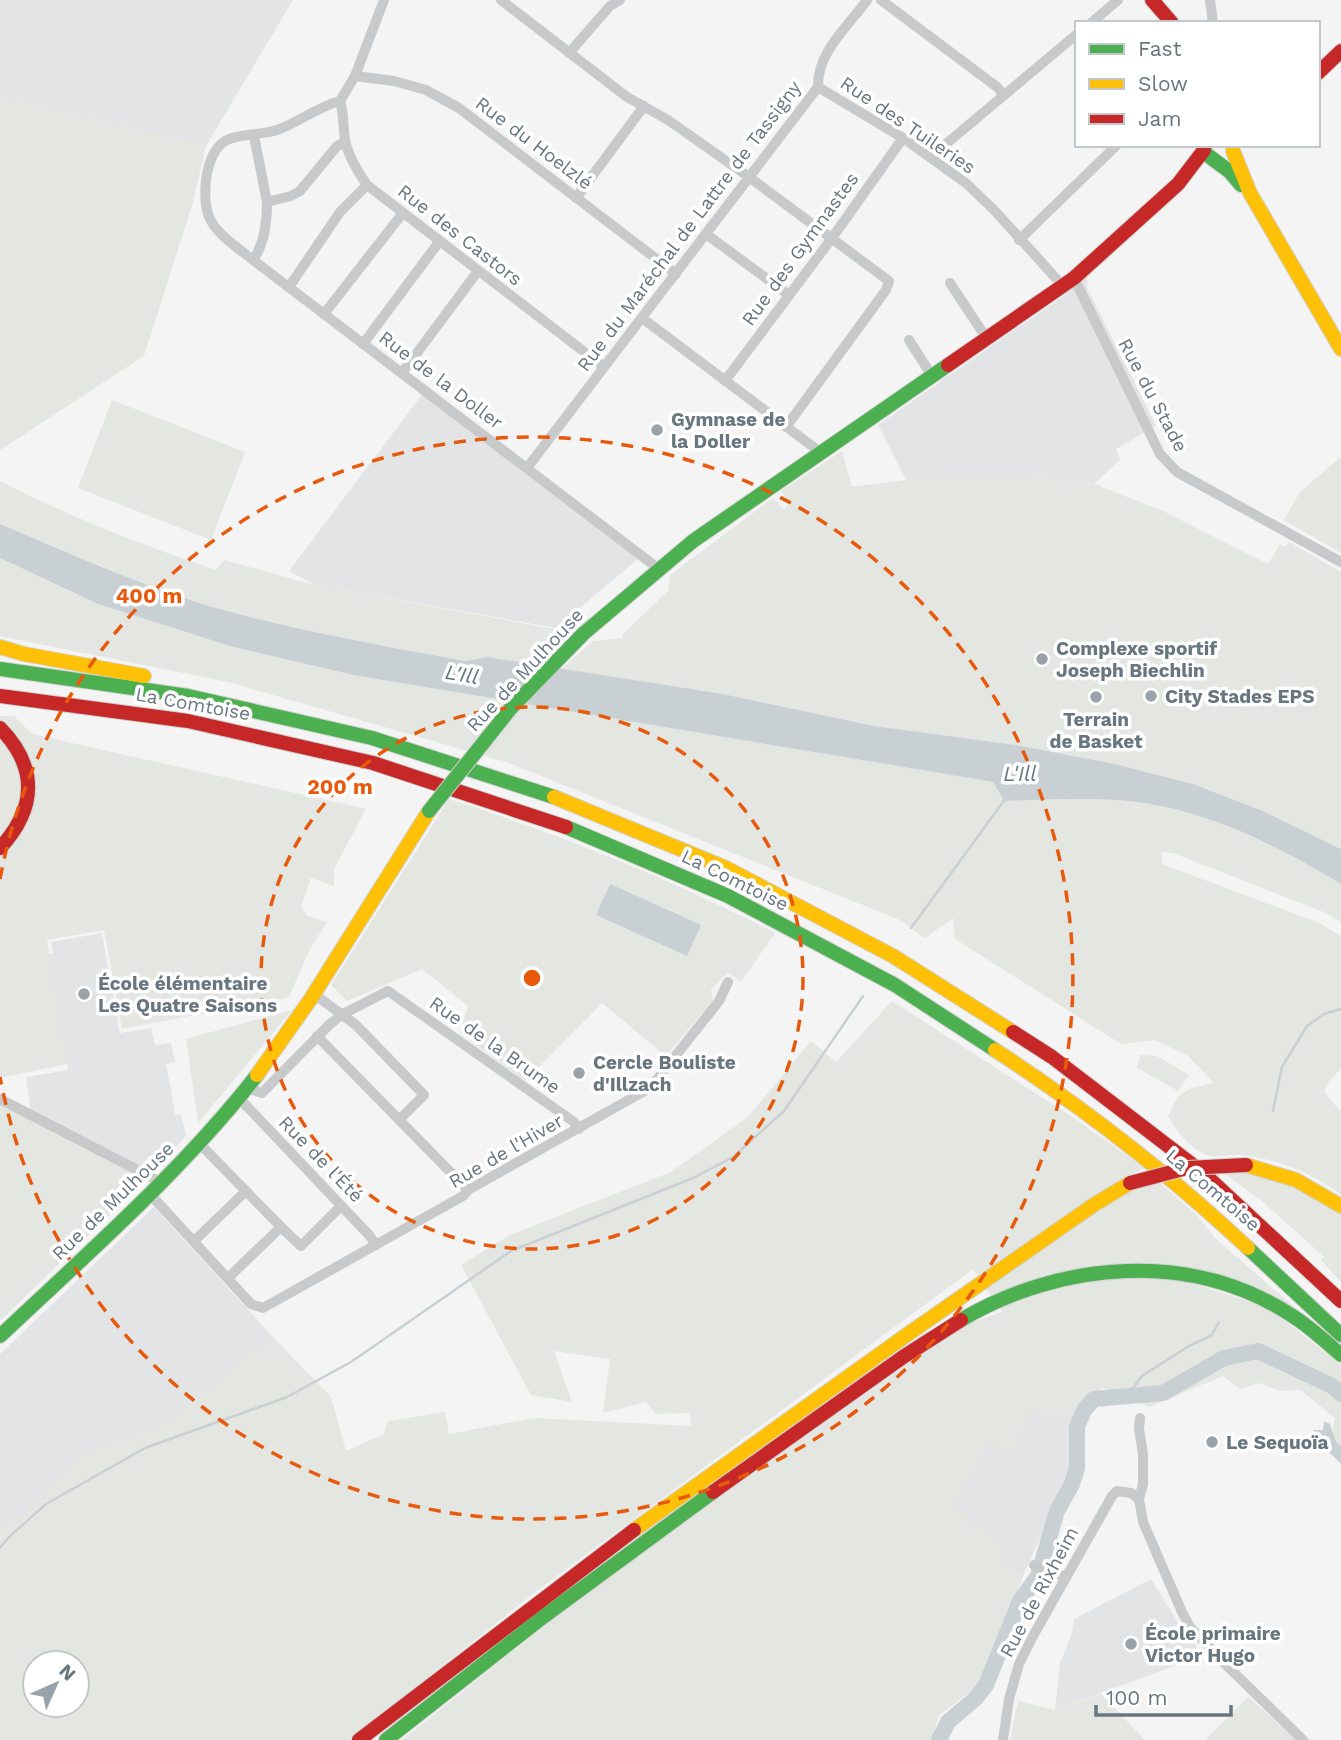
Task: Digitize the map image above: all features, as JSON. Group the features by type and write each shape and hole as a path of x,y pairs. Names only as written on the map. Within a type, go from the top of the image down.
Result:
{"main road":[{"path":"1152,0 1170,21"},
{"path":"1320,71 1341,51"},
{"path":"1234,147 1237,164 1247,181 1250,193"},
{"name":"Rue de Mulhouse","path":"0,1336 155,1189 200,1143 242,1093 314,994 429,811 510,708 583,634 693,541 1068,282 1210,154 1228,159 1234,147"},
{"path":"1210,154 1250,193 1341,349"},
{"path":"0,647 24,654 232,693 306,720"},
{"name":"La Comtoise","path":"0,669 133,686 306,720 479,769 601,813 755,881 847,928 984,1010 1047,1052 1122,1108 1232,1199 1280,1241 1341,1301"},
{"name":"La Comtoise","path":"0,696 135,713 243,732 416,775 591,837 681,874 832,949 959,1024 1032,1073 1105,1126 1231,1230 1341,1335"},
{"path":"0,728 21,751 29,782 28,800 22,820 11,838 0,848"},
{"path":"359,1740 642,1522 774,1427 1101,1200 1130,1183 1181,1167 1210,1164 1246,1165 1290,1176 1317,1189 1341,1206"},
{"path":"386,1740 480,1665 763,1455 937,1335 1011,1294 1038,1285 1094,1273 1138,1270 1184,1275 1260,1299 1284,1310 1341,1355"}],"street":[{"path":"253,260 267,224 267,202 254,136 299,121 327,104 340,101 355,76 384,0"},
{"path":"500,0 627,97 668,120 889,281 886,290 786,427"},
{"path":"569,53 610,6 620,0"},
{"name":"Rue du Maréchal de Lattre de Tassigny","path":"527,468 818,87 818,73 825,55 867,0"},
{"path":"881,0 939,41 1004,95"},
{"path":"1093,21 1118,0"},
{"path":"1210,0 1213,21"},
{"path":"932,158 1075,36"},
{"name":"Rue du Hoelzlé","path":"355,76 394,81 426,90 459,108 676,274"},
{"name":"Rue des Tuileries","path":"818,87 932,158 976,193 1019,240 1068,282"},
{"name":"Rue des Castors","path":"340,101 345,142 367,185 604,367"},
{"path":"576,198 644,106"},
{"name":"Rue de la Doller","path":"254,136 235,137 224,141 216,148 208,168 204,195 207,214 218,233 659,569"},
{"name":"Rue des Gymnastes","path":"725,381 903,138"},
{"path":"267,202 300,191 337,146 345,142"},
{"path":"1019,240 1115,147"},
{"path":"289,287 340,212 367,185"},
{"path":"324,314 402,214"},
{"path":"706,234 789,295"},
{"path":"363,344 439,242"},
{"path":"402,373 478,271"},
{"name":"Rue du Stade","path":"1068,282 1167,464 1341,562"},
{"path":"950,283 987,339"},
{"path":"642,318 820,452"},
{"path":"909,340 932,376"},
{"name":"Rue de l'Hiver","path":"228,1278 251,1304 263,1308 650,1088 719,1001 728,982"},
{"name":"Rue de la Brume","path":"343,1014 388,991 574,1122 579,1129"},
{"path":"314,994 343,1014 424,1095 400,1120"},
{"path":"242,1093 262,1093 317,1036 343,1014"},
{"path":"317,1036 468,1190"},
{"name":"Rue de l'Été","path":"242,1093 376,1245"},
{"path":"0,1099 153,1178 155,1189 194,1241 228,1278 281,1227"},
{"path":"200,1143 301,1246 341,1206"},
{"path":"194,1241 246,1191"},
{"path":"1140,1418 1143,1484 1139,1499 1143,1522 1190,1627 1255,1695 1303,1740"},
{"name":"Rue de Rixheim","path":"1003,1740 1009,1699 1020,1664 1065,1577 1112,1496 1117,1491 1124,1491 1139,1499"},
{"path":"1034,1565 1065,1577"}],"shaded area":[{"path":"0,0 293,0 206,146 0,98"},
{"path":"0,98 206,146 193,202 144,356 0,450"},
{"path":"1087,275 1087,287 1156,426 1116,449 1120,460 1094,484 1029,478 906,480 878,425 1062,297"},
{"path":"424,392 639,558 556,628 315,585 289,571"},
{"path":"112,400 245,452 211,540 78,488"},
{"name":"Complexe sportif Joseph Biechlin","path":"842,451 852,487 906,480 972,478 1029,478 1094,484 1163,511 1268,564 1280,544 1285,547 1289,542 1341,572 1341,849 1263,811 1193,784 1115,764 1016,745 874,726 723,694 561,669 593,641 624,638 622,635 668,591 670,575 773,498 784,509 791,503 781,491"},
{"path":"1341,457 1341,553 1284,520 1300,492"},
{"path":"0,481 106,530 216,570 224,560 315,585 571,632 538,665 488,657 465,661 241,615 103,568 0,524"},
{"path":"0,558 98,604 230,646 353,675 993,782 1004,801 1097,799 1155,805 1211,820 1265,842 1341,884 1341,922 1326,913 1173,853 1162,852 1162,864 1319,923 1341,936 1341,1069 1329,1081 1324,1092 1341,1112 1341,1195 1319,1180 1281,1164 1255,1157 1208,1155 1198,1151 1188,1143 1168,1116 1180,1095 1214,1083 1188,1056 1155,1040 1121,1044 955,939 953,918 925,938 900,920 506,762 228,682 0,636"},
{"path":"0,716 14,716 32,734 366,809 334,869 334,886 311,878 301,906 306,915 327,922 310,949 289,997 122,1029 104,930 47,940 67,1064 0,1078"},
{"path":"449,799 533,827 615,859 775,933 741,982 728,972 711,990 713,1000 666,1056 602,1003 525,1081 460,1033 468,1006 422,969 347,1001 331,985"},
{"path":"102,933 120,1033 151,1028 155,1045 171,1043 175,1062 166,1064 172,1095 168,1096 172,1096 175,1115 181,1114 186,1136 152,1173 31,1111 26,1077 68,1070 48,954 53,953 51,942"},
{"path":"892,1001 1071,1116 1145,1168 1123,1178 1155,1179 1197,1215 1216,1239 1316,1326 1255,1289 1183,1280 1256,1304 1280,1317 1341,1365 1341,1446 1334,1433 1335,1418 1300,1390 1280,1391 1259,1383 1240,1389 1223,1376 1149,1407 1102,1388 1080,1412 1027,1413 1019,1455 984,1442 952,1505 1000,1546 1000,1566 1023,1576 982,1683 939,1715 932,1740 402,1740 592,1588 917,1357 968,1324 1002,1312 973,1269 530,1596 349,1740 0,1740 0,1534 84,1456 173,1422 272,1336 331,1397 346,1451 384,1434 388,1421 445,1412 449,1434 534,1418 691,1426 690,1413 656,1414 646,1402 603,1413 610,1359 554,1351 572,1402 531,1395 461,1265 510,1235 671,1172 749,1116 811,1041 836,1062"},
{"path":"292,1010 198,1123 186,1039"},
{"path":"1140,1055 1157,1056 1189,1075 1178,1091 1137,1068"},
{"path":"0,1103 146,1180 0,1321"},
{"path":"1217,1168 1243,1169 1295,1184 1341,1214 1341,1282 1321,1260 1324,1257 1262,1201"},
{"path":"154,1207 272,1336 173,1422 84,1456 0,1534 0,1354"},
{"path":"1080,1412 1067,1478 1023,1576 1000,1566 952,1505 985,1441 1027,1413"},
{"name":"École primaire Victor Hugo","path":"1151,1579 1184,1632 1204,1655 1055,1710 1060,1663 1072,1633 1074,1619"},
{"path":"1101,1694 1145,1740 1010,1740 1018,1701 1055,1710"},
{"path":"1248,1697 1251,1699 1296,1740 1205,1740"}],"water":[{"name":"L'Ill","path":"0,524 156,588 209,606 304,630 465,661 488,657 723,694 874,726 1016,745 1115,764 1193,784 1263,811 1341,849 1341,884 1265,842 1184,811 1127,801 1097,799 1004,801 993,782 353,675 230,646 98,604 0,558"},
{"path":"610,884 701,925 687,956 596,915"},
{"path":"1324,1421 1330,1424 1336,1441 1341,1446 1341,1464 1315,1436 1313,1430 1323,1430"}],"waterway":[{"path":"911,928 1006,798"},
{"path":"0,1548 46,1504 145,1448 287,1397 351,1362 511,1251 693,1178 733,1157 784,1111 863,996"},
{"path":"1273,1111 1282,1067 1307,1026 1324,1014 1341,1009"},
{"path":"1127,1396 1142,1376 1189,1346 1212,1335 1219,1322"},
{"path":"939,1740 948,1722 976,1698 986,1685 1020,1601 1038,1576 1057,1511 1072,1484 1077,1468 1077,1427 1084,1410 1094,1399 1163,1393 1224,1358 1258,1351 1332,1386 1341,1394"}],"traffic: fast":[{"path":"1204,147 1206,154 1229,171 1241,185"},
{"path":"583,634 693,541 948,365"},
{"path":"429,811 511,708 583,634"},
{"path":"0,669 188,696 372,738 554,797"},
{"path":"566,827 728,896 895,985 995,1050"},
{"path":"0,1336 166,1178 228,1111 257,1075"},
{"path":"1248,1248 1341,1335"},
{"path":"961,1320 1000,1300 1041,1285 1083,1275 1126,1271 1169,1272 1211,1280 1252,1294 1298,1319 1341,1355"},
{"path":"386,1740 543,1617 713,1492"}],"traffic: slow":[{"path":"1233,151 1250,193 1341,349"},
{"path":"0,647 24,654 144,676"},
{"path":"554,797 726,868 893,956 1013,1032"},
{"path":"257,1075 310,1000 429,811"},
{"path":"995,1050 1126,1143 1248,1248"},
{"path":"1246,1165 1296,1180 1341,1206"},
{"path":"634,1530 908,1334 1095,1204 1130,1183"}],"traffic: jam":[{"path":"1152,0 1170,21"},
{"path":"1320,71 1341,51"},
{"path":"948,365 1074,278 1178,184 1204,150"},
{"path":"0,696 188,721 373,763 566,827"},
{"path":"0,728 21,758 28,788 21,818 0,848"},
{"path":"1013,1032 1052,1057 1202,1172 1341,1301"},
{"path":"1130,1183 1187,1168 1246,1165"},
{"path":"713,1492 903,1357 961,1320"},
{"path":"359,1740 634,1530"}],"place":[{"name":"Gymnase de la Doller","path":"657,430"},
{"name":"Complexe sportif Joseph Biechlin","path":"1042,659"},
{"name":"City Stades EPS","path":"1151,696"},
{"name":"Terrain de Basket","path":"1096,697"},
{"name":"École élémentaire Les Quatre Saisons","path":"84,994"},
{"name":"Cercle Bouliste d'Illzach","path":"579,1073"},
{"name":"Le Sequoïa","path":"1212,1442"},
{"name":"École primaire Victor Hugo","path":"1131,1644"}]}
